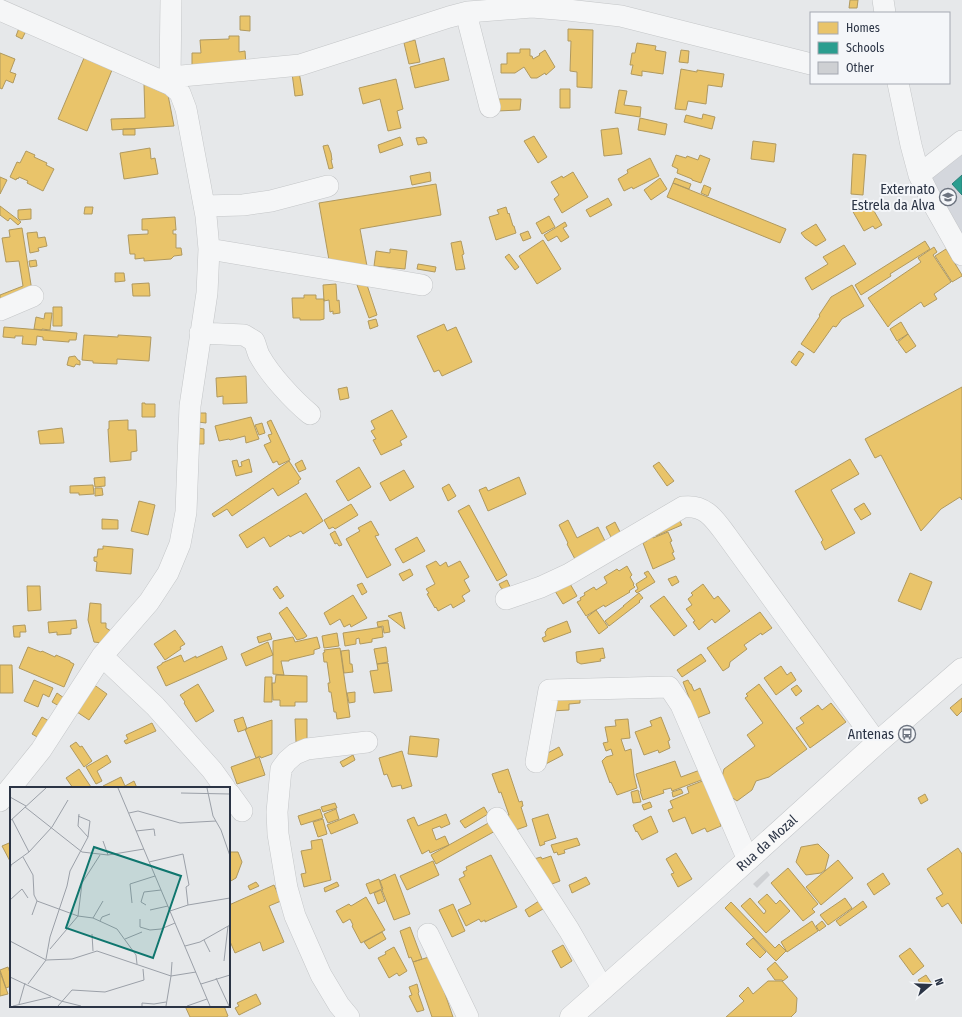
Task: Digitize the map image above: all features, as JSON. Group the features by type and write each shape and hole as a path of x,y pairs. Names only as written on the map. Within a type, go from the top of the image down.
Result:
{"main road":[{"name":"Rua da Mozal","path":"572,1017 877,743 962,669"}],"street":[{"path":"171,0 171,81"},
{"path":"883,0 885,12"},
{"path":"171,81 300,64 468,12 532,7 621,16 810,64"},
{"path":"0,10 171,81 180,93 186,109 204,206 209,249 207,293 190,406 186,512 180,544 168,573 149,602 102,656 41,750 11,787"},
{"path":"468,12 469,25 490,107"},
{"path":"894,84 919,174 935,207 962,255"},
{"path":"919,174 962,142"},
{"path":"204,206 243,205 271,201 328,186"},
{"path":"209,249 422,285"},
{"path":"0,310 33,296"},
{"path":"200,333 244,335 254,340 259,354 270,372 299,405 310,414"},
{"path":"506,599 541,587 570,574 683,508 692,506 700,509 711,515 727,536 877,743"},
{"path":"102,656 155,706 212,770 224,787"},
{"path":"536,762 549,690 669,687 681,705 748,860"},
{"path":"349,1017 339,1005 321,975 295,916 286,888 278,834 277,812 281,769 295,754 307,749 367,742"},
{"path":"0,801 10,789"},
{"path":"230,794 242,811"},
{"path":"497,818 569,930 603,989"},
{"path":"428,934 468,1017"}],"shaded area":[{"name":"Externato Estrela da Alva","path":"962,154 962,249 931,179"}],"building: Homes":[{"path":"850,0 858,0 857,8 849,8"},
{"path":"240,16 250,16 250,31 240,30"},
{"path":"19,28 26,31 22,39 16,36"},
{"path":"568,29 593,30 592,88 577,87 577,72 570,71 571,41 568,41"},
{"path":"229,36 239,36 239,52 245,51 246,65 192,67 192,53 201,53 200,40 229,39"},
{"path":"415,40 420,62 409,64 404,43"},
{"path":"637,43 656,46 655,50 666,52 663,74 642,71 642,76 631,74 633,65 630,65 632,53 635,53"},
{"path":"520,49 530,49 530,56 532,56 533,59 545,50 555,67 546,75 545,73 537,78 531,78 524,67 515,73 501,73 501,64 507,64 507,53 520,53"},
{"path":"681,50 689,51 688,63 679,62"},
{"path":"0,53 15,59 10,72 16,74 13,83 6,80 2,89 0,88"},
{"path":"84,58 112,70 87,131 58,119"},
{"path":"444,58 449,80 415,88 410,67"},
{"path":"681,69 724,74 722,87 708,85 706,104 688,101 686,110 675,109"},
{"path":"299,72 303,95 295,96 292,73"},
{"path":"396,79 403,109 397,111 401,128 388,131 380,99 363,104 359,88"},
{"path":"144,84 168,95 174,126 112,130 111,119 145,118"},
{"path":"560,89 570,89 570,108 560,108"},
{"path":"619,90 627,91 624,105 641,107 640,117 615,113"},
{"path":"497,99 521,99 520,110 497,111"},
{"path":"703,114 715,117 712,129 684,122 686,115 702,119"},
{"path":"640,118 667,124 665,135 638,130"},
{"path":"618,128 622,154 604,156 601,130"},
{"path":"123,129 135,129 135,135 123,135"},
{"path":"534,136 547,157 538,163 524,141"},
{"path":"400,137 403,145 380,153 378,145"},
{"path":"424,137 427,143 418,145 416,138"},
{"path":"753,141 776,144 774,162 751,159"},
{"path":"328,145 331,153 333,168 329,169 323,146"},
{"path":"150,148 151,159 155,158 158,174 124,179 120,153"},
{"path":"26,151 35,155 34,157 47,163 46,165 54,169 43,191 19,177 16,180 10,177 17,162 20,163"},
{"path":"853,154 866,155 863,195 851,194"},
{"path":"676,155 686,158 687,156 698,160 700,155 710,159 701,183 677,173 678,169 672,166"},
{"path":"650,158 659,176 633,189 632,187 624,191 618,179 628,173 627,170"},
{"path":"430,172 431,181 412,185 410,176"},
{"path":"573,172 588,197 562,213 554,199 559,195 551,182 562,176 563,178"},
{"path":"0,177 7,180 0,194"},
{"path":"660,178 667,189 651,200 644,190"},
{"path":"675,178 691,184 689,189 673,183"},
{"path":"673,183 786,229 780,243 667,197"},
{"path":"436,184 441,215 360,229 367,266 329,260 319,203"},
{"path":"704,185 711,188 708,196 701,193"},
{"path":"608,198 612,205 590,217 586,210"},
{"path":"870,204 882,225 875,229 873,226 864,231 852,210 860,205 862,209"},
{"path":"0,206 21,222 18,225 10,218 8,221 0,215"},
{"path":"85,207 93,207 92,214 84,214"},
{"path":"506,207 516,233 496,240 489,217 499,214 497,210"},
{"path":"31,209 31,219 20,220 18,218 18,210"},
{"path":"549,216 555,227 542,234 536,223"},
{"path":"175,217 176,230 173,230 173,234 176,234 176,248 181,248 182,255 174,256 171,259 144,261 144,258 135,259 135,254 130,254 128,235 148,234 148,230 142,230 142,219"},
{"path":"565,222 567,226 563,228 569,237 561,242 557,236 548,241 544,235"},
{"path":"816,224 826,240 816,246 801,233"},
{"path":"22,228 32,291 0,304 0,295 23,286 19,261 6,262 2,238 10,237 9,230"},
{"path":"528,231 531,238 523,241 520,234"},
{"path":"37,232 38,238 45,237 47,246 38,248 39,251 30,253 27,233"},
{"path":"543,240 561,269 537,284 519,256"},
{"path":"461,241 465,269 456,270 451,243"},
{"path":"925,241 930,249 890,274 891,276 861,295 855,285"},
{"path":"844,245 856,264 812,290 805,278 828,264 823,257"},
{"path":"934,247 937,252 933,255 951,282 934,294 937,299 924,307 921,302 892,322 888,327 868,298 921,262 918,258"},
{"path":"390,249 407,251 405,269 374,266 376,251 390,253"},
{"path":"946,249 962,275 952,282 935,256"},
{"path":"509,254 519,267 515,270 505,257"},
{"path":"36,260 37,266 30,267 29,261"},
{"path":"418,264 436,267 435,272 417,269"},
{"path":"115,273 124,273 125,281 115,282"},
{"path":"366,282 377,315 369,318 357,285"},
{"path":"149,283 150,296 133,296 132,284"},
{"path":"336,284 337,301 339,300 340,313 333,314 333,311 330,312 329,300 324,301 323,285"},
{"path":"852,285 864,306 842,319 836,327 833,326 814,353 801,344 831,297"},
{"path":"304,295 316,295 316,299 324,299 324,319 300,320 300,318 293,318 292,298 304,298"},
{"path":"53,307 62,307 62,326 53,326"},
{"path":"45,313 52,313 50,330 34,329 36,317 44,319"},
{"path":"376,319 378,326 370,329 368,321"},
{"path":"901,322 908,334 897,341 890,329"},
{"path":"444,324 447,331 456,327 472,362 442,376 439,370 434,372 417,336"},
{"path":"4,327 77,333 76,340 69,340 69,342 43,340 43,337 37,336 36,345 22,344 23,336 15,336 15,338 3,337"},
{"path":"908,334 916,346 906,353 898,342"},
{"path":"84,335 151,337 149,361 117,359 117,364 93,363 93,361 82,360"},
{"path":"799,351 804,354 796,366 791,362"},
{"path":"75,356 80,361 80,365 76,364 74,367 67,365 69,357"},
{"path":"246,376 247,403 223,404 223,396 217,397 216,378"},
{"path":"347,387 349,398 340,400 338,389"},
{"path":"962,387 962,500 960,497 941,509 921,531 881,455 875,458 865,439"},
{"path":"142,403 155,404 155,417 142,417"},
{"path":"392,410 407,437 400,441 402,445 381,455 373,440 376,439 371,431 375,429 371,421"},
{"path":"198,413 206,413 206,423 198,422"},
{"path":"251,417 259,439 246,443 245,436 219,441 215,426"},
{"path":"128,420 128,430 136,430 137,451 131,452 131,460 110,462 109,421"},
{"path":"271,420 290,460 279,465 277,461 273,463 264,445 271,442 268,435 272,434 267,422"},
{"path":"262,423 265,433 259,435 255,425"},
{"path":"62,428 64,443 40,444 38,431"},
{"path":"198,428 204,429 204,444 198,444"},
{"path":"249,459 252,472 236,476 232,461 237,460 239,467 242,466 241,462"},
{"path":"850,459 859,474 831,490 855,533 825,550 821,542 823,540 795,491"},
{"path":"302,460 306,469 299,472 295,464"},
{"path":"289,461 301,479 298,481 299,483 278,496 273,488 232,516 227,509 214,517 212,514"},
{"path":"659,462 674,481 667,486 653,466"},
{"path":"359,467 371,487 348,501 336,481"},
{"path":"404,470 414,487 390,501 380,483"},
{"path":"105,477 105,486 95,487 94,478"},
{"path":"519,477 526,494 488,511 479,490 486,487 488,491"},
{"path":"449,484 456,496 448,501 442,488"},
{"path":"93,485 94,494 79,495 79,493 70,493 70,486"},
{"path":"95,488 102,488 103,495 95,496"},
{"path":"306,493 323,521 303,534 301,531 290,537 289,535 270,547 264,537 247,548 239,535"},
{"path":"139,501 155,505 148,535 131,531"},
{"path":"864,503 871,514 861,520 854,509"},
{"path":"351,504 358,515 335,529 333,527 329,529 324,520"},
{"path":"469,505 507,575 497,581 458,511"},
{"path":"678,518 682,525 656,536 653,533"},
{"path":"102,519 118,520 118,529 102,529"},
{"path":"568,520 577,538 598,527 607,545 576,561 559,525"},
{"path":"371,521 379,535 375,536 391,565 367,578 346,539 360,531 358,528"},
{"path":"615,522 622,536 613,541 606,527"},
{"path":"335,531 342,545 339,546 337,543 335,544 330,534"},
{"path":"668,532 672,541 670,542 675,559 653,569 643,543 647,541 645,537 652,535 653,538"},
{"path":"417,537 425,551 403,563 395,549"},
{"path":"103,546 133,549 131,574 96,571 97,562 94,561 94,557 97,557 98,549 103,549"},
{"path":"436,561 440,566 446,562 448,567 460,561 469,577 464,580 470,591 462,596 465,601 453,608 451,604 438,611 427,594 429,593 426,589 435,584 426,566"},
{"path":"627,566 632,575 630,577 635,587 629,591 630,592 605,607 604,605 586,616 577,602 585,595 584,593 594,587 596,590 607,583 604,577 617,569 619,571"},
{"path":"410,569 413,575 403,581 399,574"},
{"path":"648,571 655,582 637,593 635,591 638,589 636,584 647,577 644,573"},
{"path":"910,573 932,582 921,610 898,601"},
{"path":"676,576 679,582 672,586 668,579"},
{"path":"507,580 511,589 508,591 501,588 499,584"},
{"path":"569,582 577,596 563,604 555,591"},
{"path":"362,583 367,592 362,595 357,585"},
{"path":"703,584 714,599 718,596 730,611 715,623 712,619 699,630 693,622 695,621 686,609 692,605 688,599 693,595 691,593"},
{"path":"27,586 40,586 41,610 28,611"},
{"path":"277,586 284,596 280,599 273,589"},
{"path":"639,593 643,598 639,601 640,602 609,626 605,621"},
{"path":"353,595 367,618 351,627 350,624 344,627 340,619 330,625 324,613"},
{"path":"664,596 687,626 674,636 650,606"},
{"path":"90,603 101,604 101,623 106,623 106,628 111,631 102,643 94,642 88,620"},
{"path":"287,607 307,636 304,638 297,640 279,613"},
{"path":"596,610 608,627 599,634 587,617"},
{"path":"401,612 405,629 388,616"},
{"path":"760,612 772,628 762,635 761,633 744,645 747,649 730,662 729,667 723,671 707,648"},
{"path":"76,620 77,628 71,629 71,634 57,635 57,632 49,633 48,622"},
{"path":"388,620 390,632 384,633 383,626 378,627 377,622"},
{"path":"567,621 571,632 544,642 542,638 546,636 545,632 547,629"},
{"path":"25,625 26,632 20,632 20,637 14,637 13,626"},
{"path":"382,627 383,637 372,639 372,642 360,644 359,638 356,639 356,644 345,646 343,633"},
{"path":"175,630 185,644 180,647 181,649 165,660 154,644"},
{"path":"270,633 272,639 259,643 257,637"},
{"path":"337,633 339,646 324,648 322,636"},
{"path":"293,637 295,642 317,637 320,648 314,650 314,654 289,661 281,661 284,675 273,674 273,641"},
{"path":"268,642 273,655 246,666 241,654"},
{"path":"222,646 227,659 166,686 157,667 162,663 181,655 184,662"},
{"path":"28,647 55,657 56,655 74,664 64,687 19,668"},
{"path":"386,647 388,662 377,664 374,649"},
{"path":"340,648 350,717 337,719 336,712 334,712 331,692 329,692 328,683 330,683 327,662 324,662 323,653 325,652 324,650"},
{"path":"603,648 605,658 600,659 601,661 581,664 577,662 576,652"},
{"path":"349,650 350,664 352,664 353,672 344,673 341,651"},
{"path":"701,654 706,661 682,677 677,670"},
{"path":"388,663 392,691 374,693 370,671 378,670 377,664"},
{"path":"0,665 12,665 13,693 0,693"},
{"path":"781,666 787,675 791,672 796,680 776,695 764,678"},
{"path":"276,675 307,676 307,702 295,702 295,706 280,706 280,700 273,700 272,683 275,683"},
{"path":"265,677 272,677 272,702 264,702"},
{"path":"34,680 53,688 49,697 43,694 38,707 24,701"},
{"path":"688,680 694,691 700,688 710,713 697,718 683,682"},
{"path":"93,684 107,694 89,720 74,710"},
{"path":"198,684 214,711 196,722 180,695"},
{"path":"759,684 807,749 769,777 756,781 752,790 737,801 730,796 722,777 724,769 755,746 747,735 763,723 745,698 748,696 746,694"},
{"path":"797,685 802,691 796,696 791,689"},
{"path":"355,692 355,702 349,703 347,693"},
{"path":"57,693 64,698 59,706 52,702"},
{"path":"580,695 580,703 569,704 569,710 551,711 560,696"},
{"path":"962,698 962,711 957,716 950,708"},
{"path":"831,703 846,722 810,748 796,728 804,723 800,718 818,705 822,710"},
{"path":"42,717 49,721 39,738 32,734"},
{"path":"243,717 247,729 238,732 234,720"},
{"path":"661,717 670,740 668,741 670,748 659,753 658,750 644,755 635,732 652,726 650,721"},
{"path":"295,719 307,719 307,742 296,742"},
{"path":"628,719 630,738 621,739 625,751 631,749 637,788 617,795 611,782 610,783 602,761 606,757 613,755 611,749 606,751 603,743 608,742 605,727 616,726 615,720"},
{"path":"272,720 272,754 261,758 260,756 256,758 245,729"},
{"path":"152,723 156,731 126,744 124,741 128,739 126,735"},
{"path":"410,736 439,739 437,757 408,754"},
{"path":"76,742 80,747 82,746 92,761 84,767 70,746"},
{"path":"559,747 563,755 542,766 544,755"},
{"path":"402,751 412,786 402,789 401,785 392,787 387,774 384,775 379,758"},
{"path":"107,755 111,762 97,771 102,781 96,784 86,767"},
{"path":"353,755 355,760 343,767 340,762"},
{"path":"259,757 265,775 237,784 231,767"},
{"path":"675,761 681,777 700,770 704,779 672,791 671,788 663,790 664,793 643,800 636,774"},
{"path":"79,769 91,787 72,787 66,778"},
{"path":"508,769 519,802 522,801 523,806 521,807 527,826 510,832 504,816 509,815 501,792 499,793 492,774"},
{"path":"121,777 125,786 134,781 137,787 104,787"},
{"path":"705,780 722,822 720,823 721,826 707,832 705,828 692,834 685,817 673,822 668,810 673,808 670,801 689,793 687,787"},
{"path":"681,789 683,793 673,797 672,792"},
{"path":"638,790 641,802 633,803 631,792"},
{"path":"925,794 928,800 921,804 918,798"},
{"path":"650,802 652,807 644,810 642,805"},
{"path":"335,803 337,808 323,812 321,807"},
{"path":"484,807 488,814 465,828 460,821"},
{"path":"320,809 323,818 301,825 298,816"},
{"path":"336,809 339,819 328,823 324,814"},
{"path":"354,814 358,823 331,834 327,825"},
{"path":"446,814 450,824 441,828 440,826 432,829 436,840 445,836 449,845 430,853 429,850 422,854 407,820 414,817 418,826"},
{"path":"548,814 556,838 544,842 545,844 540,846 532,819"},
{"path":"651,816 658,832 642,840 633,825"},
{"path":"323,819 327,834 318,837 313,822"},
{"path":"492,821 497,830 436,864 431,855"},
{"path":"577,838 580,845 564,850 565,853 558,855 557,852 554,853 551,845"},
{"path":"322,839 331,880 304,887 301,874 306,873 301,851 312,849 311,841"},
{"path":"9,843 10,844 10,861 2,846"},
{"path":"818,844 829,855 825,870 821,873 806,875 796,862 801,847"},
{"path":"958,848 962,854 962,924 948,903 942,907 936,898 943,894 927,869"},
{"path":"230,852 238,852 242,862 236,878 230,881"},
{"path":"676,853 692,879 678,887 671,874 674,873 666,859"},
{"path":"491,855 517,907 485,922 485,920 481,922 479,919 466,926 458,910 471,904 459,879 465,876 463,872 467,870 466,867"},
{"path":"551,856 560,881 544,887 534,859 541,857 542,859"},
{"path":"838,860 853,878 821,905 806,887"},
{"path":"433,861 439,875 407,890 400,876"},
{"path":"788,868 818,904 812,909 815,912 803,921 771,883"},
{"path":"883,873 890,884 874,895 867,884"},
{"path":"395,874 410,914 394,920 380,881"},
{"path":"586,877 590,884 572,893 569,885"},
{"path":"379,879 382,889 370,894 366,884"},
{"path":"256,882 259,886 250,890 248,886"},
{"path":"337,882 339,886 325,892 324,888"},
{"path":"274,885 281,901 269,906 284,942 263,951 260,942 235,953 230,941 230,905"},
{"path":"381,890 385,901 378,904 374,893"},
{"path":"767,894 776,904 780,900 790,911 766,933 741,906 750,898 764,914 766,911 758,902"},
{"path":"366,897 385,930 361,943 350,919 343,923 336,911 349,904 351,906"},
{"path":"845,898 852,908 828,925 820,915"},
{"path":"539,901 543,909 529,917 525,910"},
{"path":"863,901 867,907 840,926 836,921"},
{"path":"731,902 775,948 779,944 786,951 776,961 725,908"},
{"path":"453,904 465,931 452,937 439,910"},
{"path":"812,921 818,931 787,952 781,942"},
{"path":"822,921 826,926 819,931 816,926"},
{"path":"410,927 422,959 413,962 411,957 409,958 400,931"},
{"path":"382,932 386,939 369,949 364,942"},
{"path":"753,938 766,952 760,958 746,944"},
{"path":"563,945 572,961 561,968 552,951"},
{"path":"394,947 407,971 399,976 397,973 389,978 378,958 386,954 385,952"},
{"path":"910,948 924,966 913,975 899,956"},
{"path":"432,956 453,1017 432,1017 413,962"},
{"path":"775,962 788,977 783,981 775,980 767,969"},
{"path":"8,967 10,973 10,986 6,988 0,970"},
{"path":"0,972 8,994 0,996"},
{"path":"926,975 932,984 925,990 918,980"},
{"path":"768,981 782,981 797,998 796,1012 791,1017 726,1017 744,1001 739,996 748,987 753,994"},
{"path":"417,984 418,993 424,1010 417,1012 409,996 412,995 409,987"},
{"path":"256,994 261,1004 239,1015 235,1008 239,1006 237,1003"},
{"path":"185,1007 224,1007 228,1016 226,1017 190,1017"}],"building: Schools":[{"path":"962,175 962,195 952,184"}],"building: Other":[{"path":"767,871 770,875 757,888 753,884"}],"place":[{"name":"Externato Estrela da Alva","path":"948,197"},
{"name":"Antenas","path":"907,734"}]}
